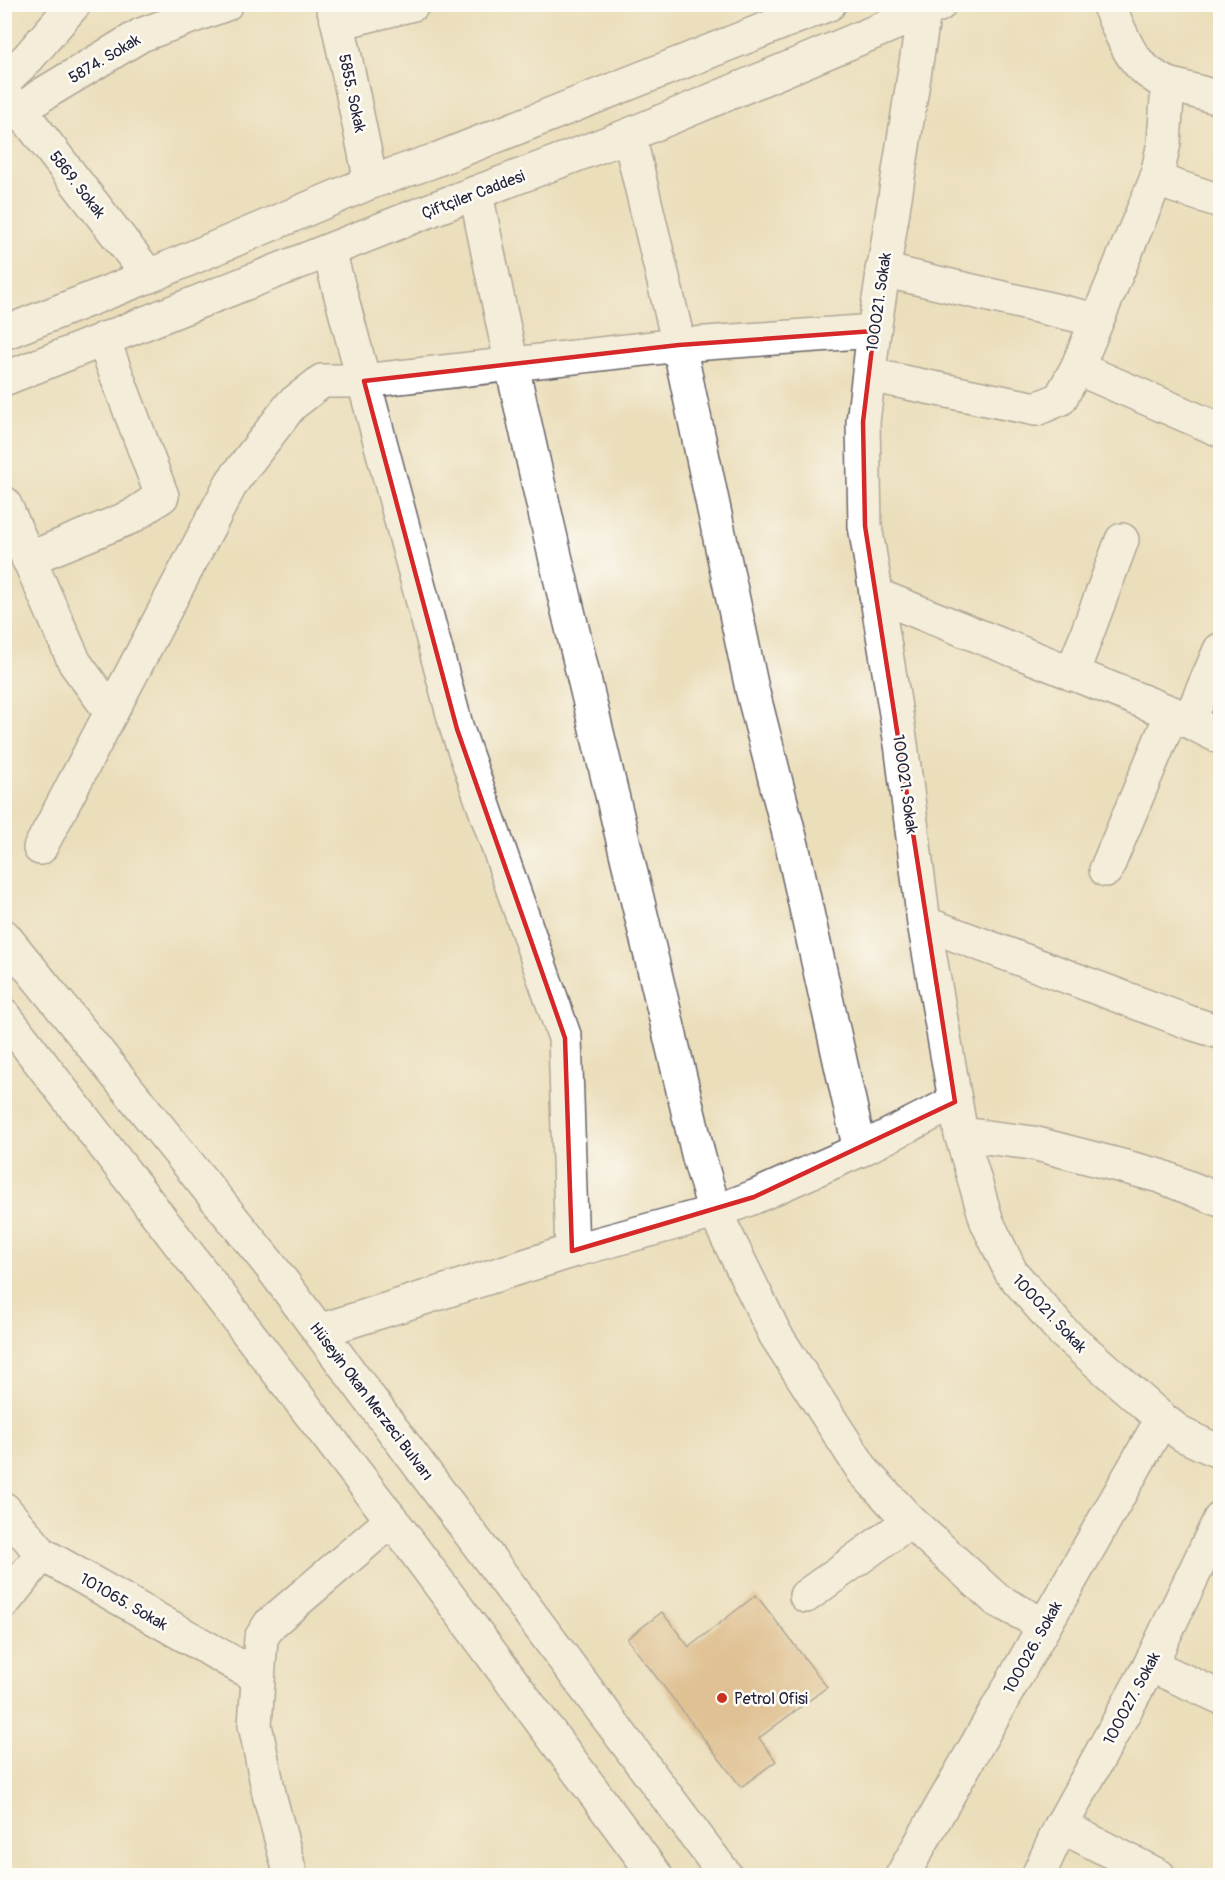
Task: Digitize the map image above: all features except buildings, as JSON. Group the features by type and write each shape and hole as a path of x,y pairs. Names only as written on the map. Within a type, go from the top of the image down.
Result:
{"street":[{"path":"4,81 28,58 74,4"},
{"path":"335,14 413,4"},
{"path":"4,333 149,276 371,182 433,161 829,4"},
{"path":"1108,4 1136,63 1149,75 1168,84 1221,98"},
{"name":"5874. Sokak","path":"13,103 40,96 141,34 220,6"},
{"name":"Çiftçiler Caddesi","path":"4,379 629,135 932,8"},
{"name":"100021. Sokak","path":"932,8 882,270 873,331 863,422 865,526 901,744 924,923 961,1134 987,1222 1011,1272 1062,1331 1162,1419 1183,1435 1221,1452"},
{"name":"5855. Sokak","path":"335,14 371,182"},
{"path":"868,375 1036,409 1060,399 1077,368 1156,180 1164,143 1168,84"},
{"name":"5869. Sokak","path":"13,103 149,276"},
{"path":"629,135 679,345 752,689 792,845 860,1150"},
{"path":"1156,180 1221,201"},
{"path":"476,193 510,363 699,1158 715,1212 775,1334 864,1472 910,1521 997,1600 1044,1625"},
{"path":"329,251 457,729 565,1038 572,1251"},
{"path":"882,270 1097,320"},
{"path":"39,848 232,482 291,405 322,381 364,381 679,345 873,331"},
{"path":"28,559 131,517 162,496 104,339"},
{"path":"1077,368 1221,430"},
{"path":"4,503 75,663 111,712"},
{"path":"1072,674 1122,540"},
{"path":"876,595 1180,717 1221,737"},
{"path":"1106,870 1180,717 1221,650"},
{"path":"924,923 1191,1023 1221,1032"},
{"name":"Hüseyin Okan Merzeci Bulvarı","path":"4,936 269,1264 726,1875"},
{"path":"4,1015 392,1520 656,1875"},
{"path":"320,1331 572,1251 715,1212 860,1150 955,1102"},
{"path":"961,1134 1033,1143 1160,1176 1221,1200"},
{"name":"100026. Sokak","path":"902,1875 1162,1419"},
{"name":"101065. Sokak","path":"4,1509 42,1554 258,1677"},
{"name":"100027. Sokak","path":"1038,1875 1061,1826 1150,1665 1221,1519"},
{"path":"291,1875 270,1798 255,1725 261,1638 270,1624 392,1520"},
{"path":"806,1596 910,1521"},
{"path":"4,1602 42,1554"},
{"path":"1150,1665 1221,1697"},
{"path":"1061,1826 1159,1875"}],"highlighted area":[{"path":"874,331 863,422 865,526 955,1102 754,1197 572,1251 565,1038 457,729 364,381 679,345"}],"place":[{"name":"Petrol Ofisi","path":"722,1698"}]}
